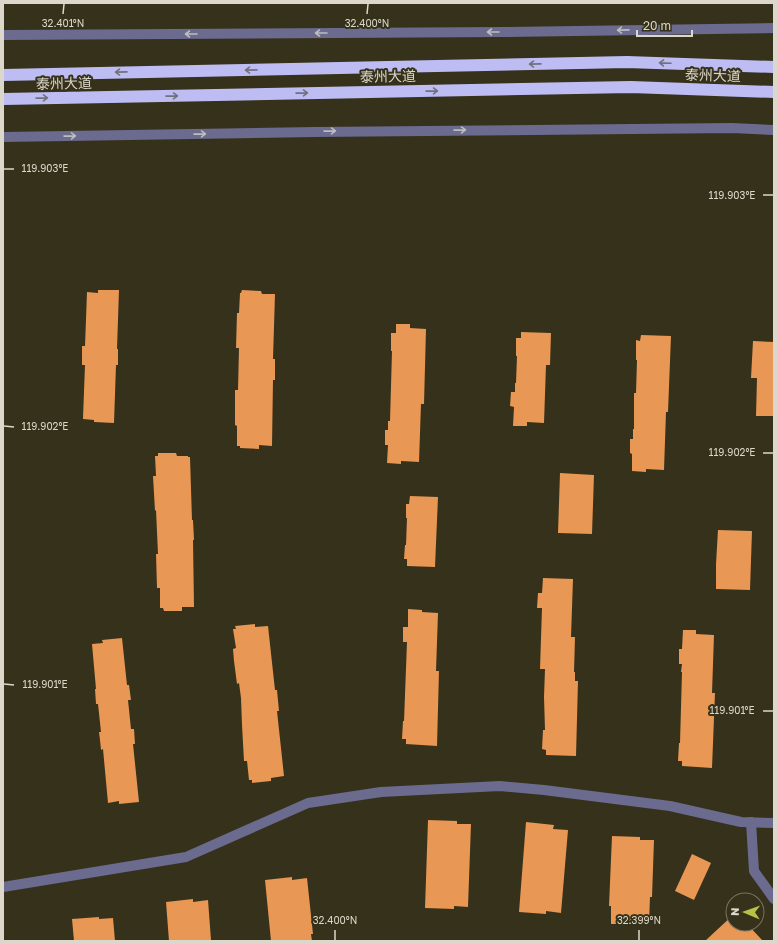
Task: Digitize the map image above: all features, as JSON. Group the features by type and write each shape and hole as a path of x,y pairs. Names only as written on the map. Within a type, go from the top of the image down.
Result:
{"highway":[{"name":"泰州大道","path":"3,75 627,62 774,66"},
{"name":"泰州大道","path":"3,99 631,87 774,92"}],"street":[{"path":"3,35 495,32 774,28"},
{"path":"3,137 693,128 774,130"},
{"path":"3,887 186,857 308,803 381,792 500,786 670,806 741,822 774,824"},
{"path":"751,822 754,871 774,899"}],"building":[{"path":"98,290 119,290 117,349 118,365 116,365 114,423 94,422 94,420 83,419 85,365 82,365 82,346 85,346 87,292 98,293"},
{"path":"242,290 261,291 262,294 275,294 273,359 275,359 275,380 273,380 272,446 259,445 259,449 240,448 240,446 237,446 237,426 235,425 235,390 238,390 239,348 236,348 237,313 239,313 240,293"},
{"path":"396,324 410,324 410,328 426,329 424,404 421,404 419,462 401,461 401,464 387,463 388,445 385,445 385,430 388,430 388,421 390,421 392,351 391,333 396,333"},
{"path":"521,332 551,333 550,365 546,365 544,423 527,422 527,426 513,426 514,407 510,406 511,392 515,392 516,383 516,338 521,338"},
{"path":"641,335 671,336 664,470 646,469 646,472 632,471 632,454 630,453 630,439 633,439 634,429 634,393 636,393 636,340 640,341"},
{"path":"753,341 774,342 774,416 756,416 757,378 751,378"},
{"path":"158,453 176,453 177,456 190,457 194,540 194,607 182,607 182,611 164,611 163,608 160,608 160,588 157,588 156,554 158,554 153,476 156,476 155,456 158,456"},
{"path":"560,473 594,475 592,534 558,533"},
{"path":"410,496 438,497 435,567 407,566 407,559 404,559 407,518 406,504 409,504"},
{"path":"718,530 752,531 750,590 716,589"},
{"path":"543,578 573,579 571,637 575,637 574,672 575,681 578,681 576,756 546,755 546,750 542,749 543,730 545,730 545,669 540,669 542,608 537,608 538,593 542,593"},
{"path":"408,609 438,613 436,671 439,671 437,746 406,744 406,739 402,739 407,642 403,642 403,627 408,627"},
{"path":"255,624 255,627 268,626 275,690 277,690 279,711 277,711 284,776 271,778 271,781 252,783 252,780 249,780 247,761 244,761 241,698 239,683 237,684 234,661 233,649 236,648 233,629 236,629 235,626"},
{"path":"683,630 696,630 696,634 714,635 712,693 715,693 712,768 682,766 682,761 678,761 682,672 682,664 679,664 679,649 682,649"},
{"path":"122,638 127,685 129,685 131,700 128,700 131,729 134,729 135,744 133,744 139,802 119,804 119,801 108,803 103,749 101,750 99,732 101,732 98,704 96,704 92,644 103,643 102,640"},
{"path":"428,820 457,821 457,824 471,824 468,907 454,906 454,909 425,908"},
{"path":"526,822 554,825 553,829 568,830 561,913 546,911 546,914 519,912"},
{"path":"612,836 640,837 640,840 654,840 652,897 650,897 649,924 611,924 611,906 609,906"},
{"path":"692,854 711,863 694,900 675,891"},
{"path":"292,877 292,880 307,878 313,934 311,934 312,941 271,941 265,880"},
{"path":"193,899 193,902 208,900 211,940 169,941 166,902"},
{"path":"99,917 99,919 113,918 115,941 74,941 72,919"},
{"path":"725,922 725,932 755,932 763,941 705,941"}]}
